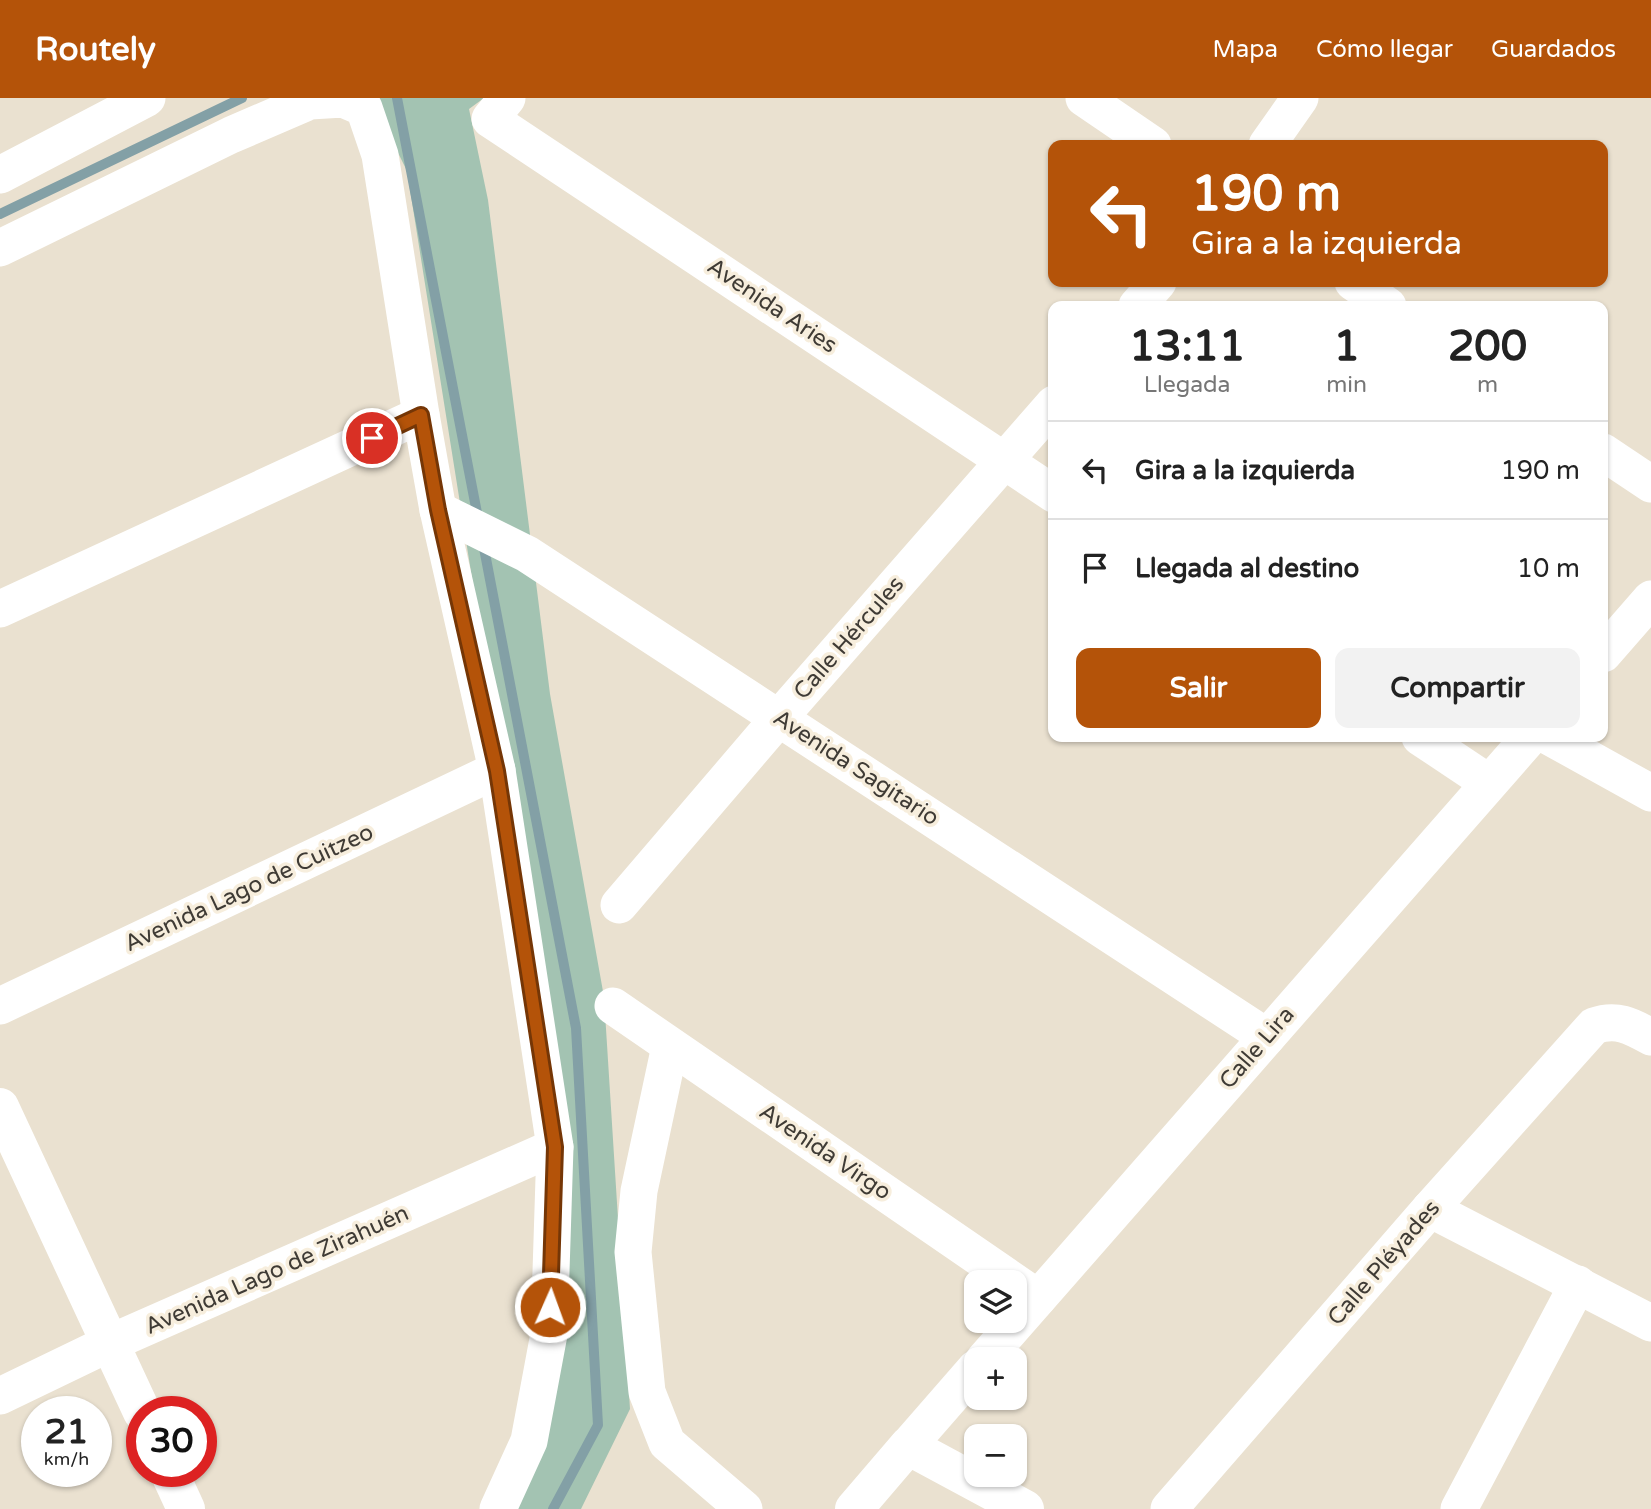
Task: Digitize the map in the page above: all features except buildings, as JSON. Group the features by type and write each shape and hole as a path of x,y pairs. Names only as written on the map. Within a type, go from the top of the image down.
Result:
{"street":[{"path":"0,175 147,98"},
{"path":"1084,98 1146,140"},
{"path":"1271,140 1300,98"},
{"path":"0,248 231,135 310,101 343,99 364,108 380,155 421,415 445,513 497,771 555,1147 549,1334 529,1441 498,1509"},
{"name":"Avenida Aries","path":"499,108 1048,490"},
{"path":"1141,301 1154,287"},
{"path":"1360,287 1381,301"},
{"name":"Calle Hércules","path":"619,905 1048,411"},
{"path":"0,609 421,415"},
{"path":"1608,455 1651,484"},
{"name":"Avenida Sagitario","path":"445,513 527,554 1267,1037"},
{"path":"1608,648 1651,599"},
{"path":"1428,742 1489,783"},
{"name":"Calle Lira","path":"995,1347 1526,742"},
{"path":"1558,742 1651,793"},
{"name":"Avenida Lago de Cuitzeo","path":"0,1006 497,771"},
{"name":"Avenida Virgo","path":"613,1006 1038,1298"},
{"name":"Calle Pléyades","path":"1170,1509 1430,1209 1594,1026 1603,1023 1627,1023 1651,1037"},
{"path":"670,1045 639,1191 633,1252 647,1392 667,1443 744,1509"},
{"path":"0,1107 135,1396"},
{"name":"Avenida Lago de Zirahuén","path":"0,1396 110,1343 555,1147"},
{"path":"1430,1209 1651,1323"},
{"path":"1459,1509 1578,1284"},
{"path":"854,1509 964,1382"},
{"path":"908,1446 1024,1509"},
{"path":"176,1487 186,1509"}],"green space":[{"path":"371,98 484,98 469,109 488,200 550,694 604,997 630,1409 581,1509 496,1509 538,1421 559,1191 520,879 407,171"}],"waterway":[{"path":"0,214 242,98"},
{"path":"397,98 478,518"},
{"path":"483,543 576,1028 598,1425 553,1509"}],"route":[{"path":"372,438 421,415 438,510 497,771 555,1147 550,1307"}]}
